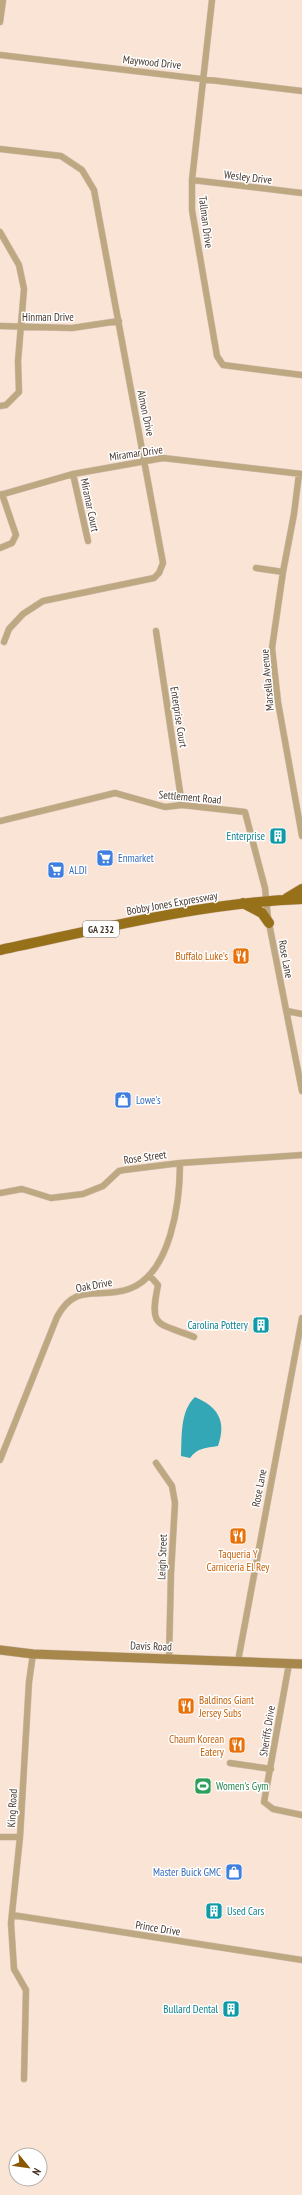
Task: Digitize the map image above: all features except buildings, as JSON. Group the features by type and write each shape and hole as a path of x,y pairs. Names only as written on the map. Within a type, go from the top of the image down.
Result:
{"main road":[{"path":"285,899 302,889"},
{"name":"Bobby Jones Expressway","path":"0,950 189,910 266,900 302,899"},
{"path":"243,903 262,913 269,922"},
{"name":"Davis Road","path":"0,1650 33,1654 302,1664"}],"street":[{"path":"0,22 2,0"},
{"name":"Tallman Drive","path":"212,0 192,180 192,210 217,356 223,365 302,375"},
{"name":"Maywood Drive","path":"0,55 302,91"},
{"name":"Almon Drive","path":"0,149 61,156 75,164 88,176 96,197 164,563 159,573 154,578 43,601 23,614 9,629 4,642"},
{"name":"Wesley Drive","path":"192,180 302,193"},
{"path":"0,232 22,272 24,289 18,361 19,392 6,406 0,406"},
{"name":"Hinman Drive","path":"0,326 72,328 119,321"},
{"name":"Miramar Drive","path":"1,495 73,474 163,458 300,474"},
{"name":"Miramar Court","path":"73,474 88,541"},
{"name":"Marsella Avenue","path":"300,474 283,572 272,648 278,702 299,804 302,836"},
{"path":"0,548 12,543 16,535 1,495"},
{"path":"256,568 283,572"},
{"name":"Enterprise Court","path":"156,631 182,805"},
{"name":"Settlement Road","path":"0,821 115,793 165,806 182,805 245,812 265,888 266,900"},
{"name":"Rose Lane","path":"266,900 302,1091"},
{"path":"287,1011 302,1014"},
{"name":"Rose Street","path":"0,1193 22,1189 51,1198 69,1197 103,1186 119,1171 180,1163 302,1155"},
{"name":"Oak Drive","path":"0,1460 56,1316 64,1304 77,1295 128,1290 146,1280 158,1265 172,1228 180,1189 180,1163"},
{"path":"150,1276 158,1284 153,1312 156,1320 166,1327 194,1337"},
{"name":"Rose Lane","path":"238,1661 302,1318"},
{"name":"Leigh Street","path":"156,1463 172,1486 176,1503 171,1573 169,1658"},
{"name":"King Road","path":"24,2079 26,1990 14,1968 12,1915 20,1837 29,1682 33,1654"},
{"name":"Sheriffs Drive","path":"289,1664 264,1802 273,1809 302,1815"},
{"path":"230,1763 271,1769"},
{"path":"0,1836 20,1837"},
{"name":"Prince Drive","path":"12,1915 302,1960"}],"water":[{"path":"195,1397 210,1405 215,1410 221,1422 221,1437 218,1446 199,1450 190,1458 181,1456 182,1432 184,1417 190,1403"}],"place":[{"name":"Enterprise","path":"278,836"},
{"name":"Enmarket","path":"105,858"},
{"name":"ALDI","path":"56,870"},
{"name":"Buffalo Luke's","path":"241,956"},
{"name":"Lowe's","path":"123,1100"},
{"name":"Carolina Pottery","path":"261,1325"},
{"name":"Taqueria Y Carniceria El Rey","path":"238,1536"},
{"name":"Baldinos Giant Jersey Subs","path":"186,1706"},
{"name":"Chaum Korean Eatery","path":"237,1745"},
{"name":"Women's Gym","path":"203,1786"},
{"name":"Master Buick GMC","path":"234,1872"},
{"name":"Used Cars","path":"214,1911"},
{"name":"Bullard Dental","path":"231,2009"}]}
